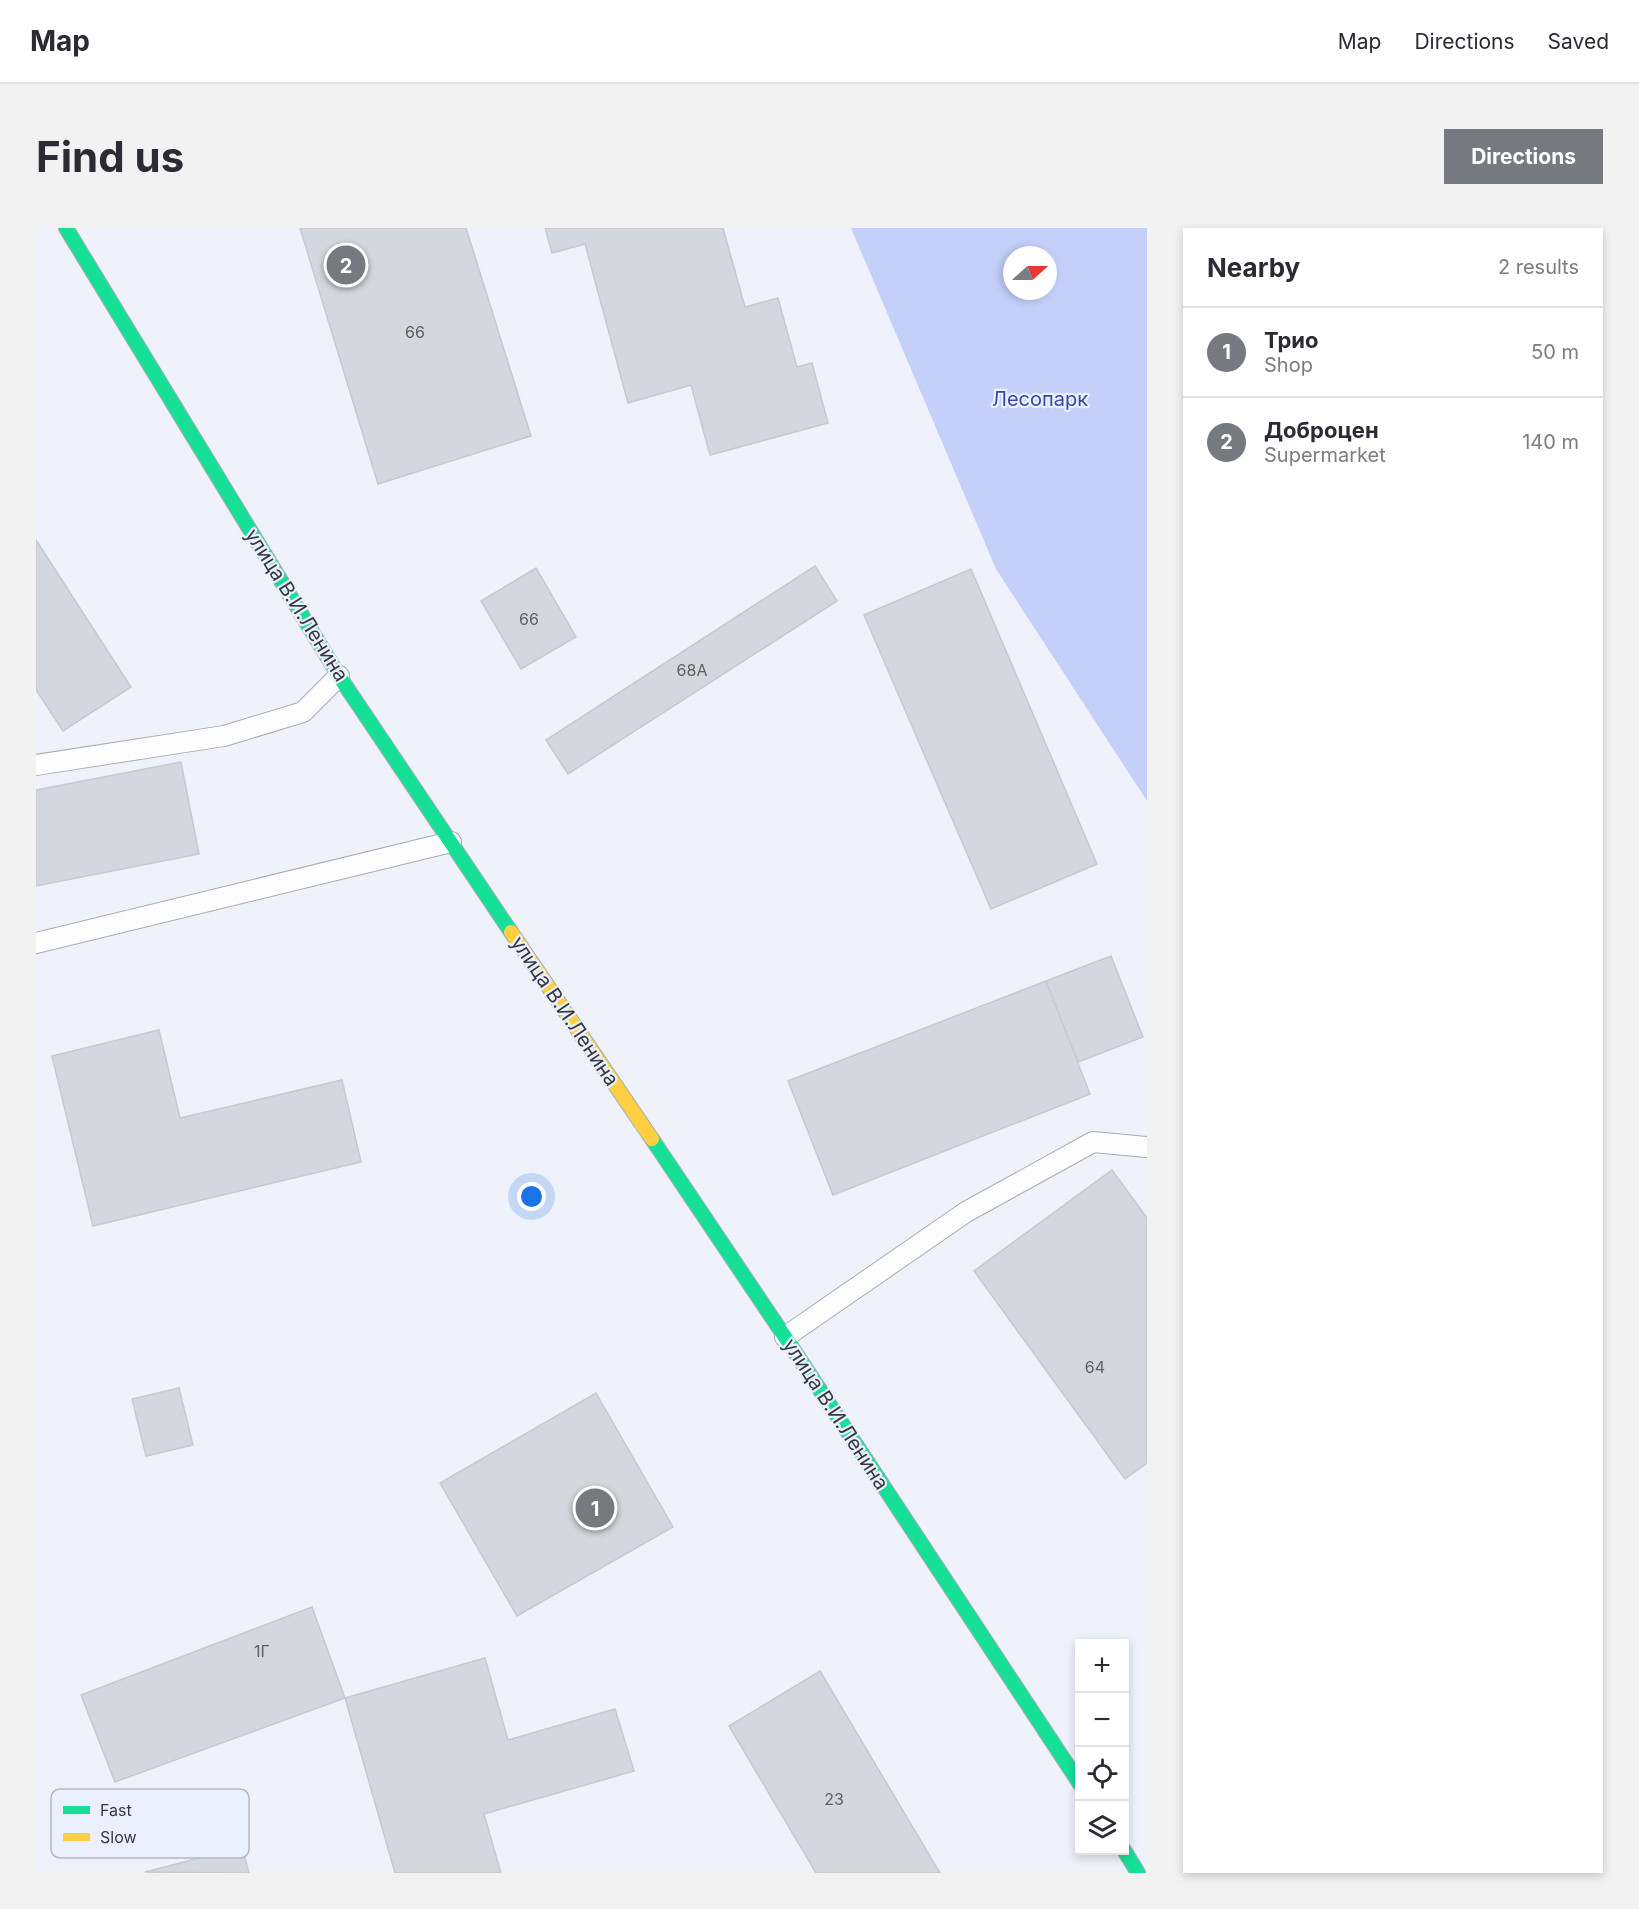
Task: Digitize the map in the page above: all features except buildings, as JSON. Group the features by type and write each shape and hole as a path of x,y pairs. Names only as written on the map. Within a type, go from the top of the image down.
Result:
{"main road":[{"name":"улица В.И.Ленина","path":"66,228 339,676 785,1337 1075,1776"},
{"path":"1127,1855 1138,1873"}],"lane":[{"path":"36,765 224,736 303,712 339,676"},
{"path":"36,943 451,842"},
{"path":"785,1337 966,1212 1094,1143 1147,1147"}],"green space":[{"name":"Лесопарк","path":"851,228 1147,228 1147,801 996,569"}],"traffic: fast":[{"path":"66,228 339,676 511,932"},
{"path":"652,1139 1075,1776"},
{"path":"1127,1855 1138,1873"}],"traffic: slow":[{"path":"511,932 652,1139"}],"place":[{"name":"Доброцен","path":"346,265"},
{"name":"Трио","path":"595,1508"}]}
